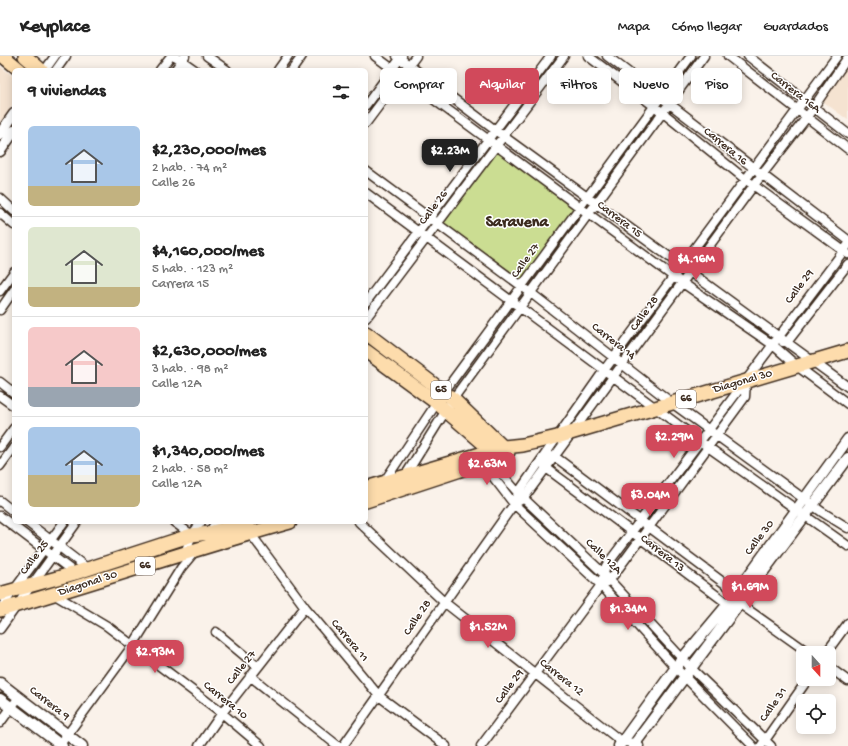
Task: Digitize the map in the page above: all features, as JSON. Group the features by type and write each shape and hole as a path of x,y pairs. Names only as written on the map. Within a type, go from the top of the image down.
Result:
{"main road":[{"path":"3,56 18,68"},
{"path":"24,56 39,68"},
{"name":"65","path":"368,334 449,395 492,455"},
{"name":"Diagonal 30","path":"368,500 523,445 571,433 848,351"},
{"name":"65","path":"368,352 442,407 492,455"},
{"name":"Diagonal 30","path":"368,487 405,476 492,455"},
{"name":"Diagonal 30","path":"0,594 81,571 192,535 212,526 249,528 276,524"},
{"name":"Diagonal 30","path":"0,609 55,595 198,549 249,528"}],"street":[{"path":"46,68 55,56"},
{"path":"57,68 66,56"},
{"path":"161,68 170,56"},
{"path":"207,56 224,68"},
{"path":"279,68 288,56"},
{"path":"293,68 302,56"},
{"name":"Carrera 15","path":"375,56 392,68"},
{"path":"410,66 416,56"},
{"name":"Calle 26","path":"368,299 551,56"},
{"name":"Calle 26","path":"368,315 564,56"},
{"name":"Carrera 16","path":"588,56 662,112 745,179 846,250"},
{"name":"Carrera 16","path":"607,56 623,68"},
{"name":"Calle 27","path":"682,68 691,56"},
{"name":"Calle 27","path":"683,85 704,56"},
{"name":"Carrera 16A","path":"728,56 848,149"},
{"name":"Carrera 16A","path":"748,56 848,134"},
{"name":"Calle 28","path":"521,496 543,458 605,369 837,56"},
{"path":"394,68 400,57"},
{"name":"Carrera 15","path":"400,57 504,137 681,266 788,341 848,387"},
{"name":"Calle 28","path":"343,746 514,504 554,456 614,376 754,185 807,117 848,57"},
{"path":"176,68 181,58 193,68"},
{"path":"368,102 380,86"},
{"path":"368,120 381,104"},
{"name":"Carrera 15","path":"440,104 674,277 773,345 797,366 848,404"},
{"name":"Carrera 16","path":"669,104 848,240"},
{"name":"Calle 27","path":"384,482 442,407 449,395 521,306 669,104"},
{"name":"Calle 27","path":"405,476 449,395 512,300 654,106"},
{"path":"0,134 12,117"},
{"path":"0,151 12,134"},
{"name":"Carrera 14","path":"368,173 436,225 530,293 716,436 848,528"},
{"path":"368,194 521,306 708,447 848,546"},
{"path":"0,198 12,209"},
{"path":"0,213 12,223"},
{"name":"Calle 29","path":"607,577 606,566 779,335 846,250"},
{"name":"Calle 29","path":"788,341 848,264"},
{"path":"0,291 12,275"},
{"path":"0,310 12,293"},
{"path":"773,345 788,341"},
{"name":"Calle 29","path":"481,746 607,577 649,528 745,398 746,381"},
{"path":"0,382 12,391"},
{"path":"0,396 12,405"},
{"path":"0,447 12,431"},
{"name":"Calle 30","path":"622,745 682,659 728,604 848,440"},
{"path":"0,466 12,450"},
{"name":"Calle 12A","path":"492,455 521,496 607,577 682,659 688,672 753,746"},
{"name":"Calle 12A","path":"492,455 514,504 601,585 676,668 688,672 766,744"},
{"path":"545,467 543,458 554,456"},
{"name":"Carrera 13","path":"554,456 736,592"},
{"name":"Calle 30","path":"636,745 688,672 848,458"},
{"name":"Carrera 13","path":"545,467 728,604"},
{"path":"0,501 12,510"},
{"path":"0,516 52,556 81,571"},
{"path":"30,524 59,547 81,571"},
{"name":"Calle 25","path":"0,609 63,524"},
{"name":"Calle 25","path":"0,629 30,585 76,524"},
{"path":"177,524 192,535"},
{"path":"181,568 184,553 192,535 200,524"},
{"name":"Carrera 12","path":"361,524 444,602 535,673 622,745"},
{"path":"0,699 60,746 67,734 132,645 181,568 198,549 212,526"},
{"name":"Carrera 11","path":"249,528 305,607 379,696 446,746"},
{"path":"736,592 740,604"},
{"name":"Carrera 10","path":"55,595 107,626 222,713 261,746"},
{"path":"728,604 740,604 799,646"},
{"name":"Calle 27","path":"199,746 250,676 305,607"},
{"path":"831,646 848,623"},
{"path":"216,632 258,667"},
{"path":"836,672 848,681"},
{"path":"250,676 338,746"},
{"name":"Carrera 9","path":"0,683 82,746"},
{"name":"Calle 31","path":"766,744 803,686"},
{"path":"0,723 19,697"},
{"path":"622,745 636,745"}],"shaded area":[{"path":"848,63 848,120 821,100"},
{"path":"0,66 12,75 12,106 0,123"}],"green space":[{"path":"499,150 576,206 522,280 444,223"}],"district":[{"name":"Saravena","path":"517,223"}]}
